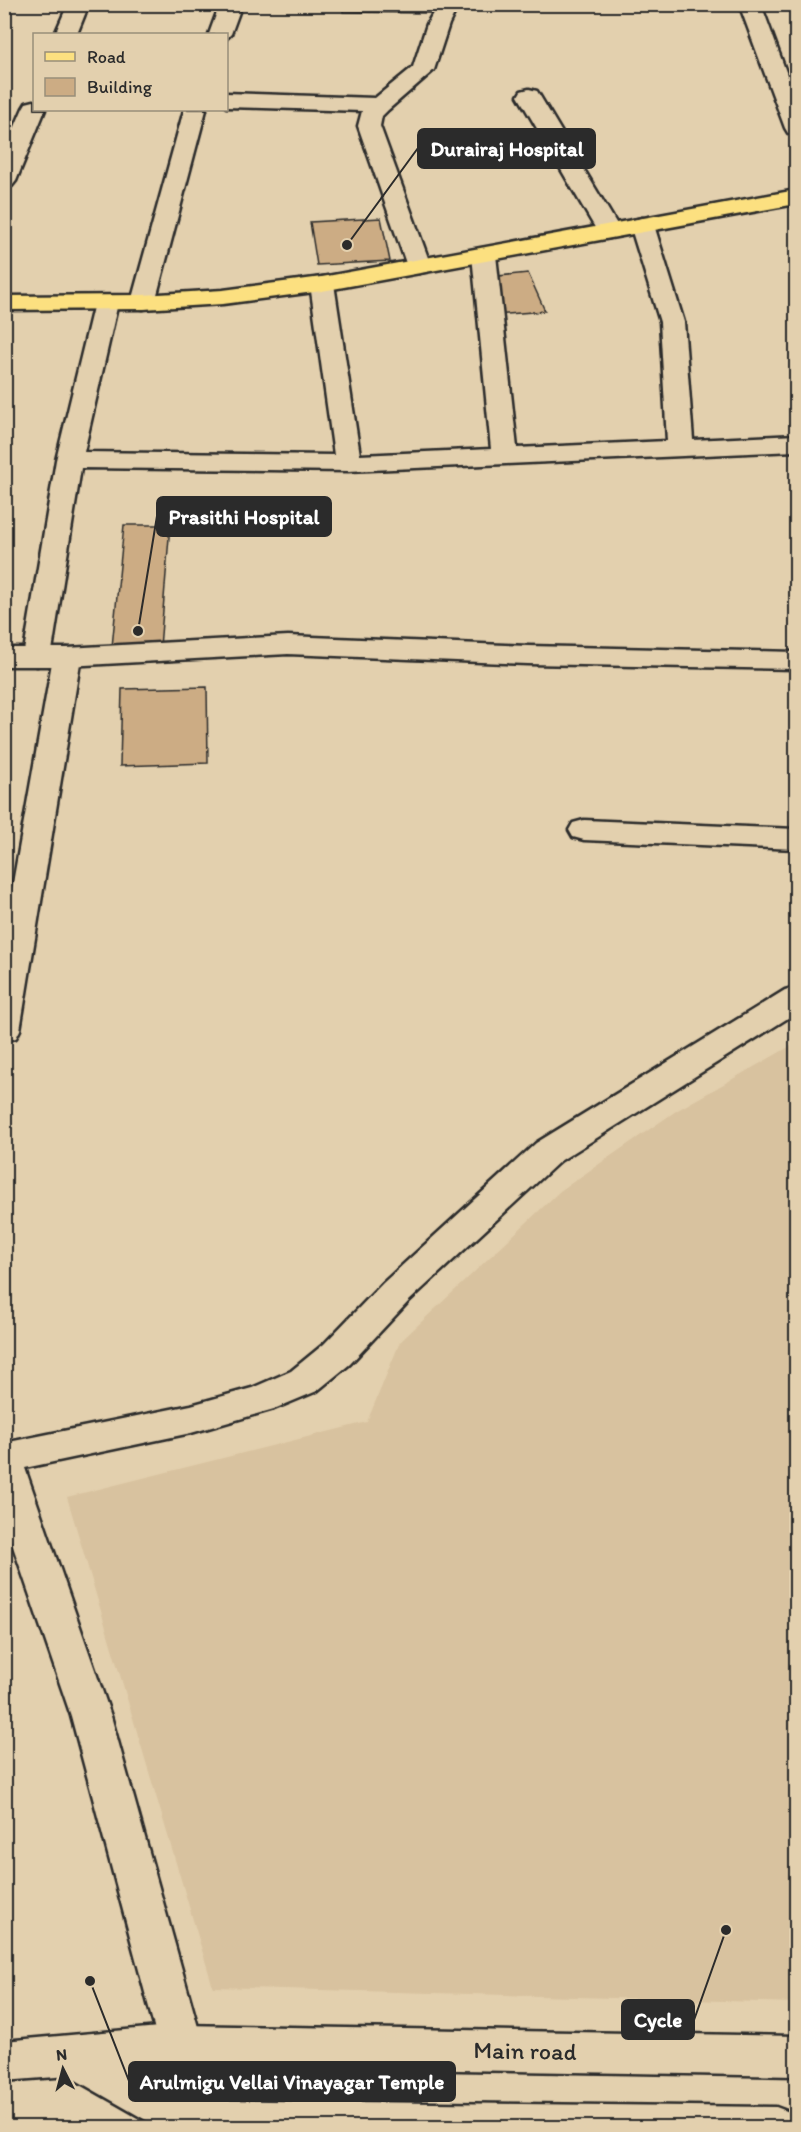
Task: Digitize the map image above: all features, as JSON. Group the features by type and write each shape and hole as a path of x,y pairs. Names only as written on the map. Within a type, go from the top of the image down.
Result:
{"main road":[{"path":"4,303 143,302 223,297 322,284 796,197"}],"street":[{"path":"66,33 80,4"},
{"path":"220,33 231,4"},
{"path":"419,266 369,126 371,115 380,105 423,70 438,24 450,4"},
{"path":"750,4 796,126"},
{"path":"529,96 609,231"},
{"path":"228,100 380,105"},
{"path":"4,181 33,110"},
{"path":"143,302 195,111"},
{"path":"642,225 672,322 681,449"},
{"path":"484,255 506,456"},
{"path":"322,284 348,463"},
{"path":"4,1030 52,657 69,459 106,303"},
{"path":"69,459 348,463 796,443"},
{"path":"4,657 52,657 288,645 528,655 796,661"},
{"path":"584,830 796,839"},
{"path":"4,1458 191,1419 261,1399 304,1381 337,1354 396,1292 548,1152 796,998"},
{"path":"4,1463 17,1536 91,1716 181,2045 190,2124"},
{"name":"Main road","path":"4,2061 181,2045 796,2056"},
{"path":"74,2055 190,2124 776,2127"}],"shaded area":[{"path":"796,1043 796,2003 213,1987 67,1497 367,1422 400,1342 560,1191 676,1111"}],"building":[{"path":"343,4 430,4 430,13 343,12"},
{"path":"381,218 390,261 317,265 310,222"},
{"path":"528,273 545,311 494,315 479,278"},
{"path":"124,525 170,525 160,647 112,647"},
{"path":"207,687 208,763 120,766 122,689"}],"place":[{"name":"Durairaj Hospital","path":"347,245"},
{"name":"Prasithi Hospital","path":"138,631"},
{"name":"Cycle","path":"726,1930"},
{"name":"Arulmigu Vellai Vinayagar Temple","path":"90,1981"}]}
